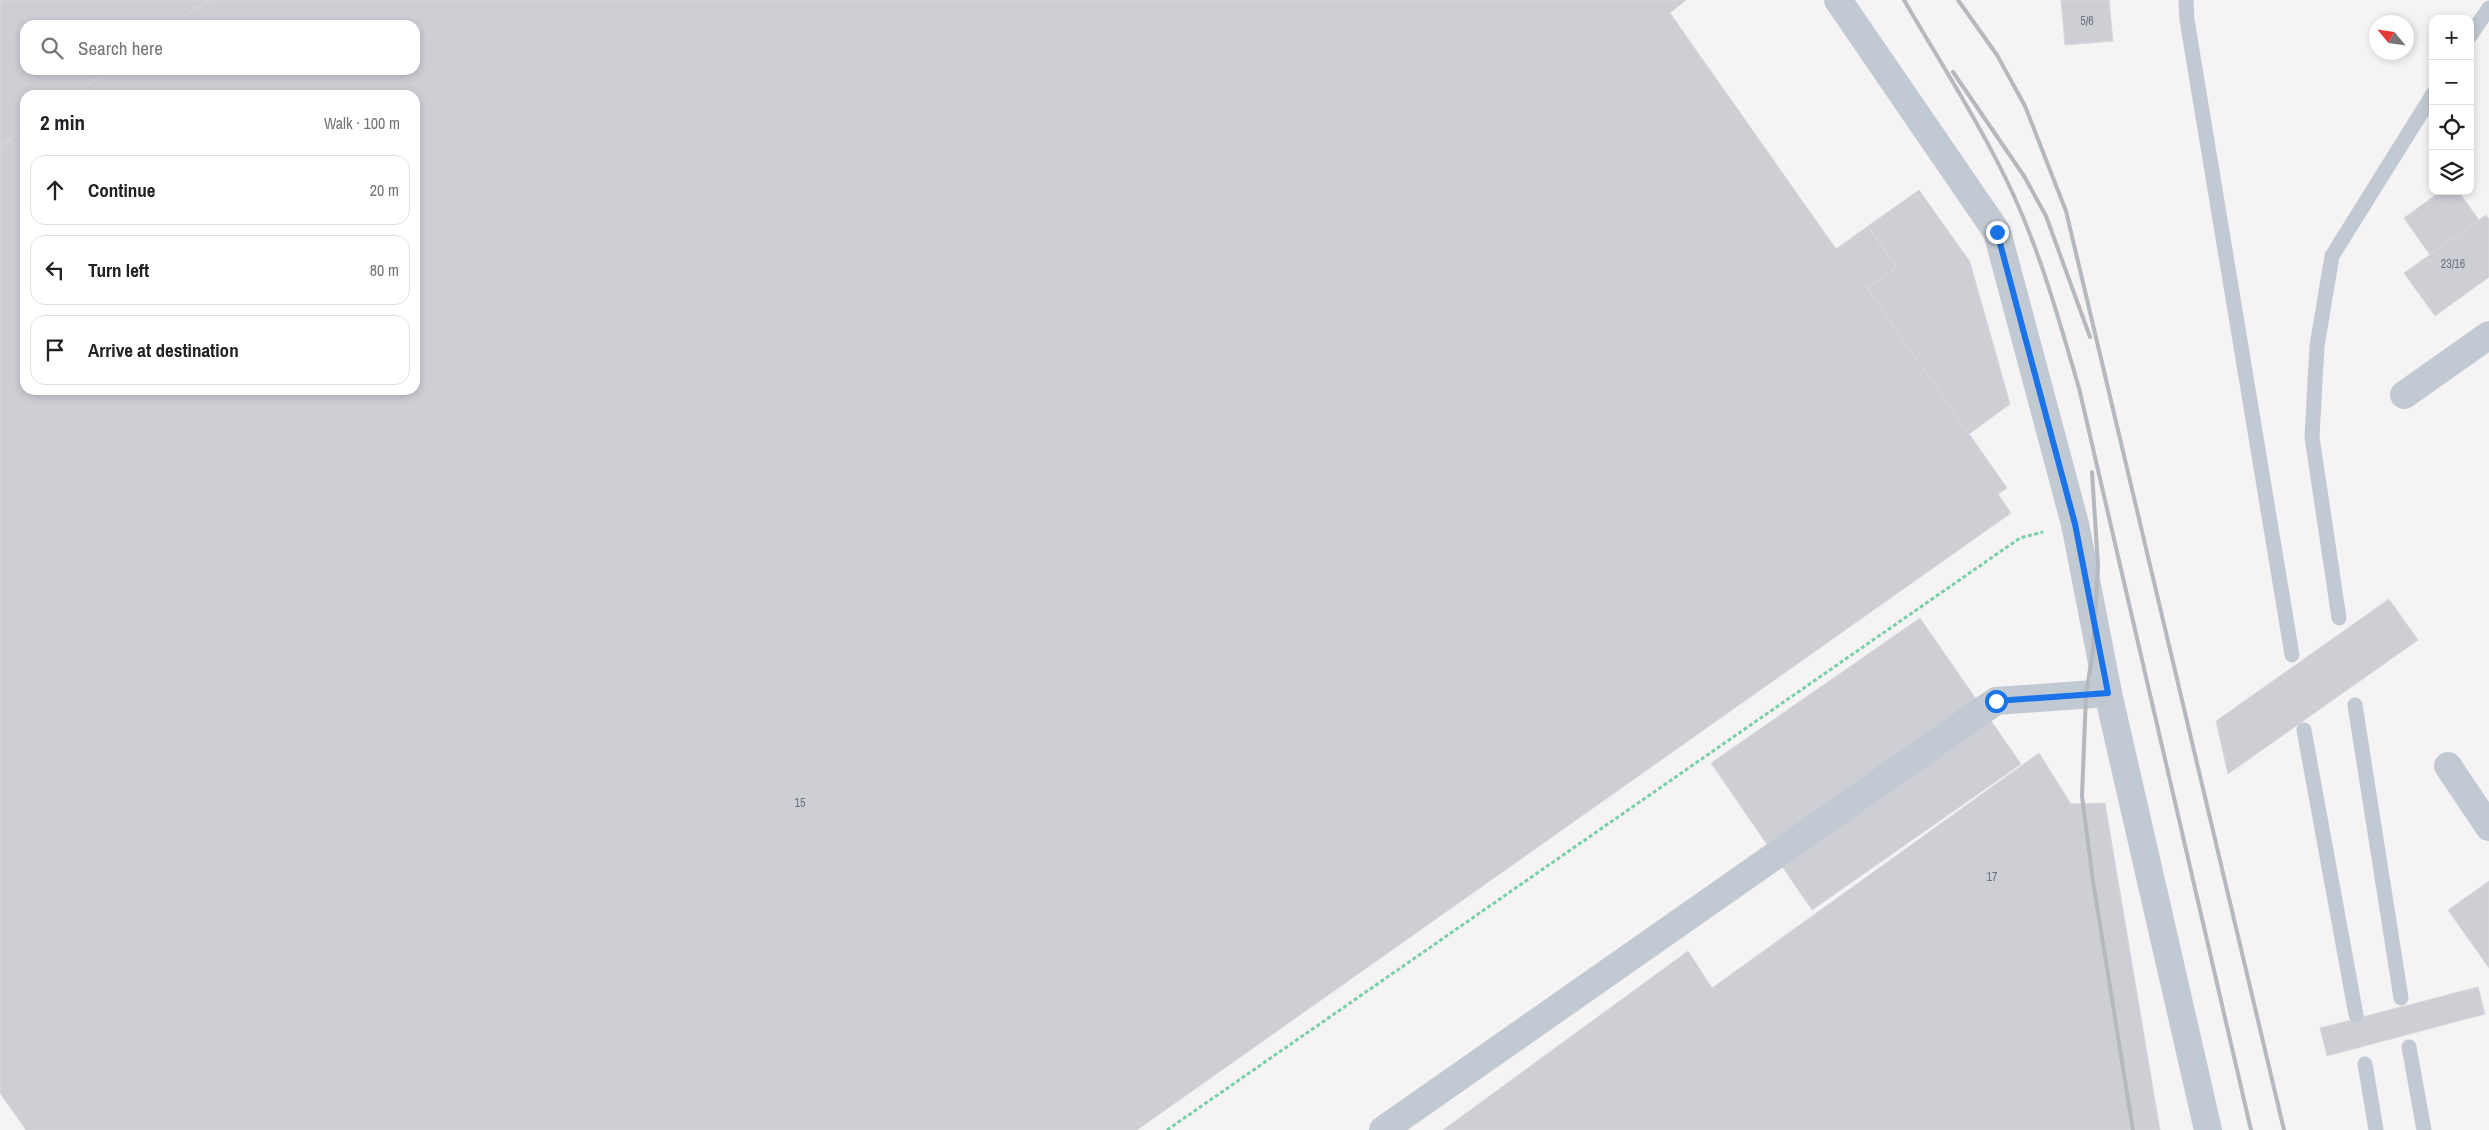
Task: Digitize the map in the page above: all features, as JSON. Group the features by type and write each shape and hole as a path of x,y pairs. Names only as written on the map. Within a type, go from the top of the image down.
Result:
{"street":[{"path":"1838,0 1997,232 2075,524 2108,693 2208,1130"},
{"path":"2404,395 2489,335"},
{"path":"1382,1130 1996,701 2108,693"},
{"path":"2448,766 2489,827"}],"lane":[{"path":"2186,0 2187,20 2292,655"},
{"path":"2474,30 2489,8"},
{"path":"2339,618 2312,437 2317,346 2332,256 2429,100"},
{"path":"2355,705 2401,998"},
{"path":"2304,730 2356,1014"},
{"path":"2409,1047 2424,1130"},
{"path":"2365,1064 2376,1130"}],"path":[{"path":"1167,1130 2020,538 2075,524"}],"building":[{"path":"0,0 209,0 180,20 20,20 20,75 102,75 81,90 20,90 20,133 0,147"},
{"path":"209,0 1686,0 1670,13 1836,249 1868,226 1897,268 1867,288 2007,488 1998,494 2011,513 1137,1130 26,1130 0,1093 0,147 20,133 20,395 420,395 420,90 81,90 102,75 420,75 420,20 180,20"},
{"path":"2061,0 2109,0 2113,41 2065,45"},
{"path":"1919,190 1970,262 2010,404 1969,434 1867,288 1897,268 1868,226"},
{"path":"2436,195 2461,195 2479,220 2430,255 2404,218"},
{"path":"2486,215 2489,219 2489,277 2435,316 2404,273"},
{"path":"2389,599 2418,640 2228,774 2216,721"},
{"path":"1920,618 2021,764 1812,910 1711,763"},
{"path":"2039,753 2071,804 2105,803 2160,1130 1443,1130 1688,951 1712,988"},
{"path":"2489,881 2489,968 2448,910"},
{"path":"2478,987 2485,1014 2327,1056 2320,1028"}],"railway":[{"path":"1904,0 2002,171 2024,219 2057,315 2079,388 2251,1130"},
{"path":"1958,0 1997,55 2025,106 2066,211 2284,1130"},
{"path":"1953,72 2024,176 2046,216 2090,337"},
{"path":"2092,472 2098,566 2093,650 2086,695 2082,796 2093,881 2133,1130"}],"route":[{"path":"1996,701 2108,693 2075,524 1997,232"}]}
